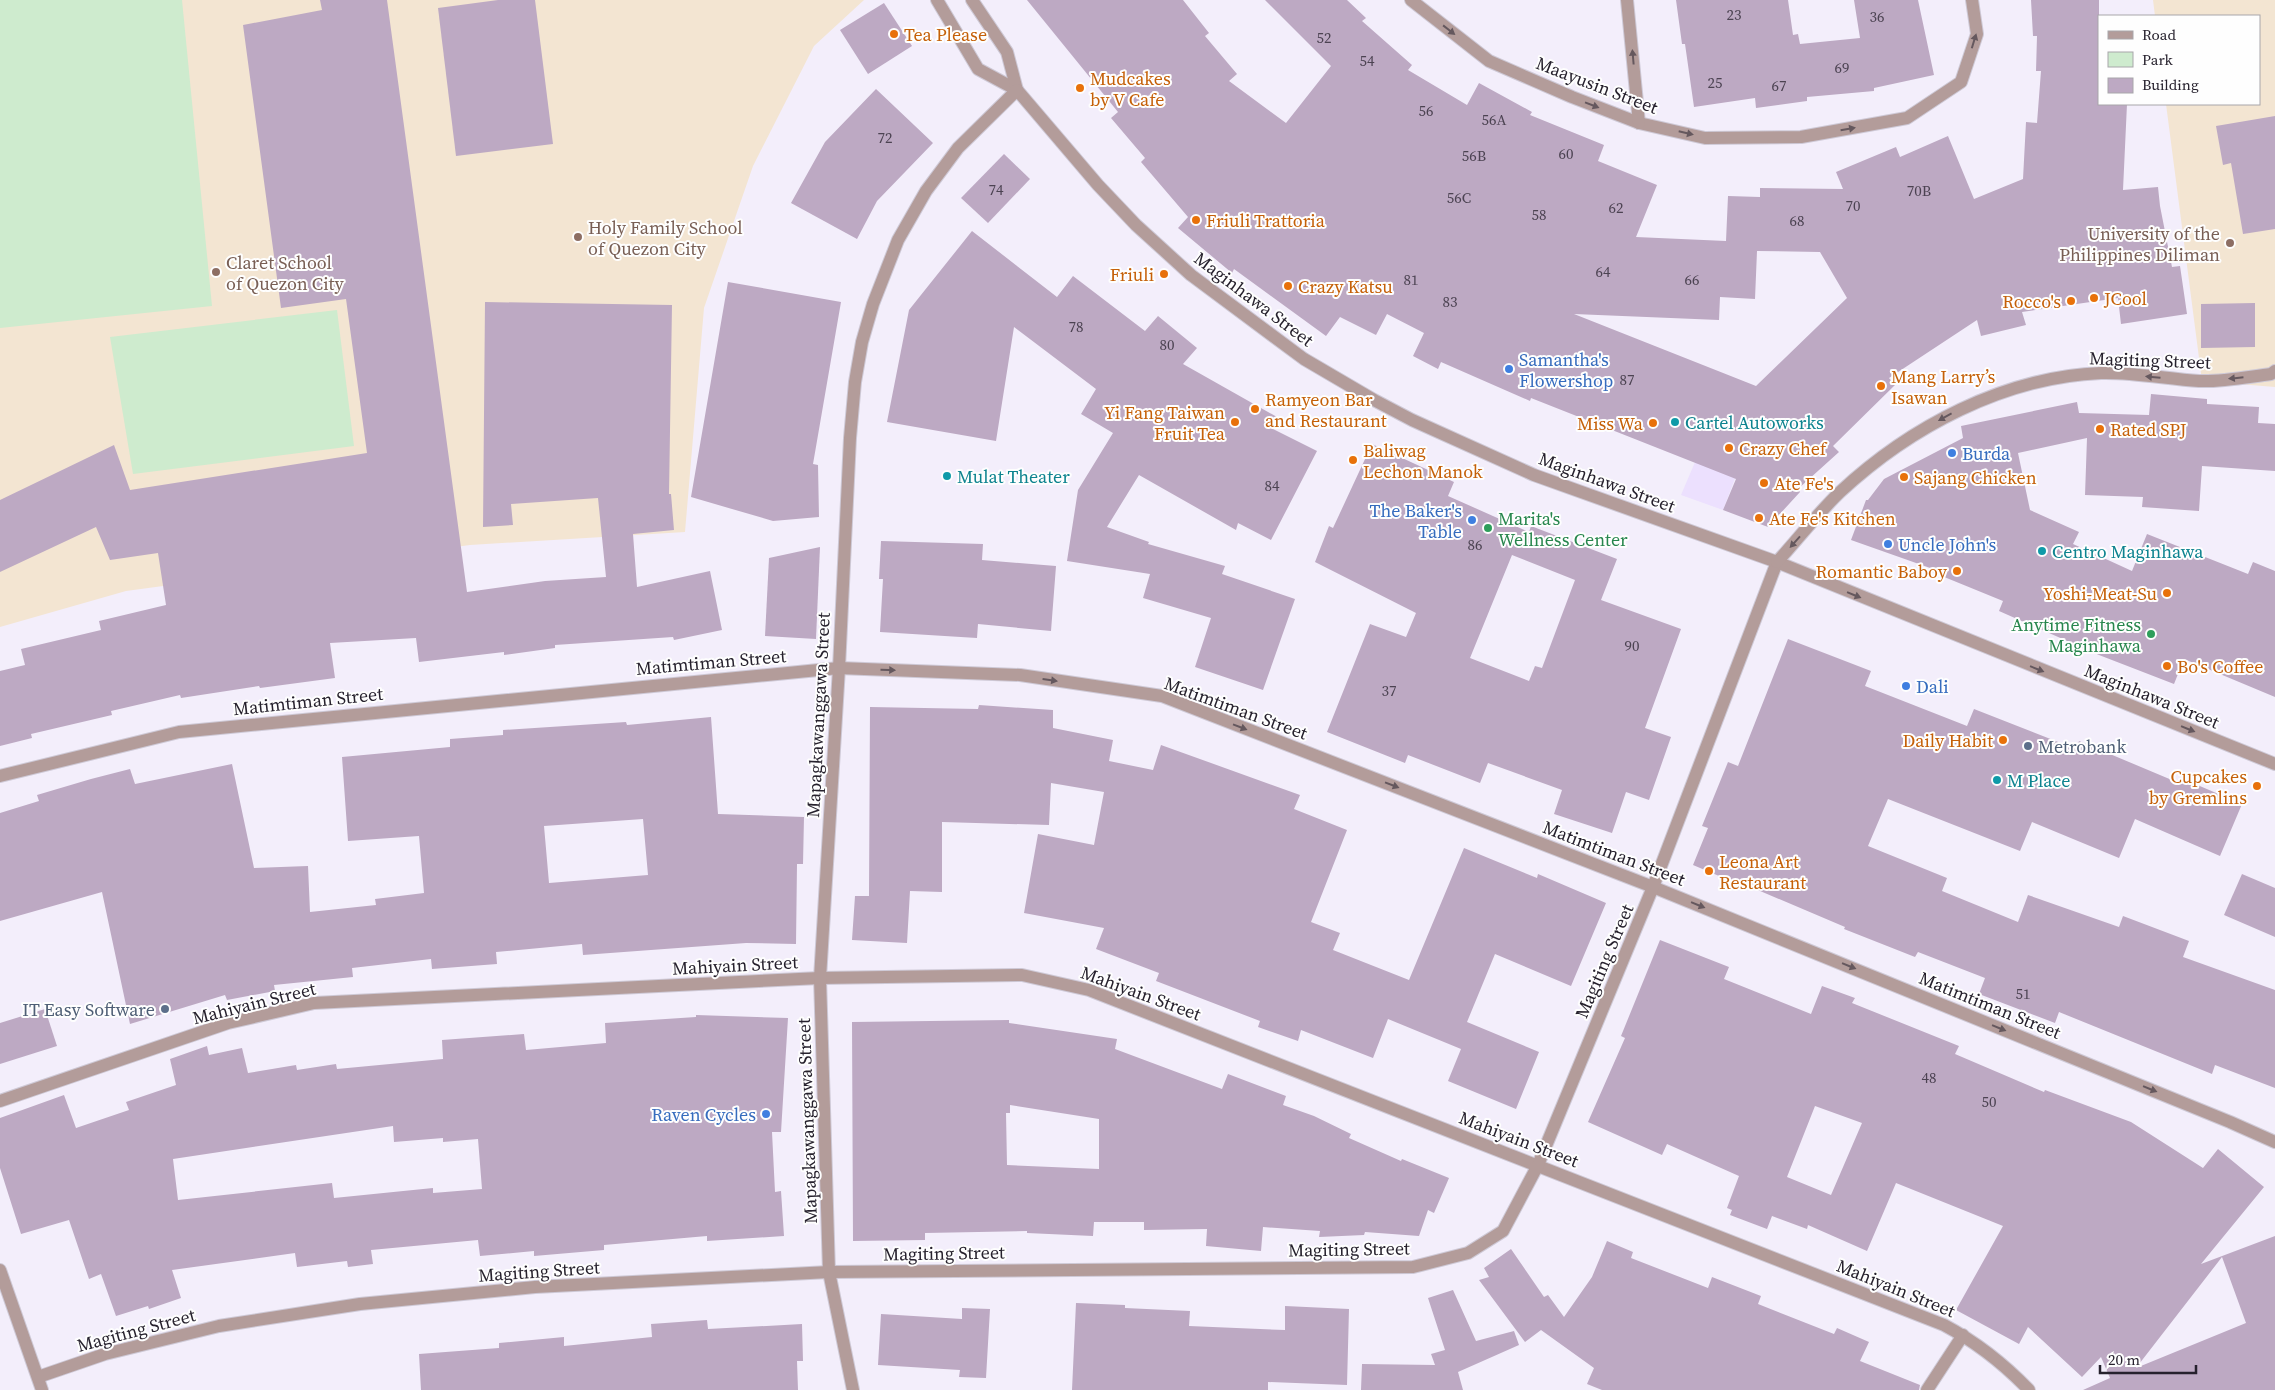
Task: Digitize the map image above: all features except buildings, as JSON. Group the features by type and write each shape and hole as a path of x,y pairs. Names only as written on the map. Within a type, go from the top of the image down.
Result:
{"street":[{"name":"Maginhawa Street","path":"937,0 978,69 1017,90 1098,185 1136,225 1191,275 1304,359 1412,420 1534,475 1777,562 2275,764"},
{"name":"Maginhawa Street","path":"972,0 1006,52 1017,90"},
{"name":"Maayusin Street","path":"1411,0 1489,61 1572,97 1639,123 1705,138 1800,137 1907,118 1961,82 1977,34 1972,0"},
{"path":"1628,0 1639,123"},
{"name":"Mapagkawanggawa Street","path":"853,1390 829,1272 820,978 839,668 850,438 855,382 862,342 873,304 898,240 926,191 958,148 1017,90"},
{"name":"Magiting Street","path":"38,1377 105,1354 219,1326 360,1304 535,1287 829,1272 1413,1267 1468,1253 1503,1231 1538,1165 1653,887 1777,562 1839,492 1885,453 1949,414 2011,390 2056,379 2102,373 2202,381 2274,374"},
{"name":"Matimtiman Street","path":"0,776 179,732 839,668 1020,675 1162,696 1653,887 2275,1142"},
{"name":"Mahiyain Street","path":"0,1101 228,1023 314,1004 820,978 1022,975 1088,990 1944,1325 1963,1335 2008,1368 2029,1390"},
{"path":"0,1270 42,1390"},
{"path":"1927,1390 1963,1335"}],"shaded area":[{"name":"Claret School of Quezon City","path":"0,0 864,0 814,46 753,166 704,308 685,532 470,545 126,591 0,627"},
{"name":"University of the Philippines Diliman","path":"2153,0 2275,0 2275,387 2202,381 2166,105 2260,105 2260,15 2155,15"},
{"path":"1719,406 1748,444 1723,510 1681,495"}],"green space":[{"path":"0,0 182,0 212,306 0,328"},
{"path":"337,310 354,446 133,474 110,337"}],"place":[{"name":"Tea Please","path":"894,34"},
{"name":"Mudcakes by V Cafe","path":"1080,88"},
{"name":"Friuli Trattoria","path":"1196,220"},
{"name":"Holy Family School of Quezon City","path":"578,237"},
{"name":"University of the Philippines Diliman","path":"2230,243"},
{"name":"Claret School of Quezon City","path":"216,272"},
{"name":"Friuli","path":"1164,274"},
{"name":"Crazy Katsu","path":"1288,286"},
{"name":"JCool","path":"2094,298"},
{"name":"Rocco's","path":"2071,301"},
{"name":"Samantha's Flowershop","path":"1509,369"},
{"name":"Mang Larry’s Isawan","path":"1881,386"},
{"name":"Ramyeon Bar and Restaurant","path":"1255,409"},
{"name":"Yi Fang Taiwan Fruit Tea","path":"1235,422"},
{"name":"Cartel Autoworks","path":"1675,422"},
{"name":"Miss Wa","path":"1653,423"},
{"name":"Rated SPJ","path":"2100,429"},
{"name":"Crazy Chef","path":"1729,448"},
{"name":"Burda","path":"1952,453"},
{"name":"Baliwag Lechon Manok","path":"1353,460"},
{"name":"Mulat Theater","path":"947,476"},
{"name":"Sajang Chicken","path":"1904,477"},
{"name":"Ate Fe's","path":"1764,483"},
{"name":"Ate Fe's Kitchen","path":"1759,518"},
{"name":"The Baker's Table","path":"1472,520"},
{"name":"Marita's Wellness Center","path":"1488,528"},
{"name":"Uncle John's","path":"1888,544"},
{"name":"Centro Maginhawa","path":"2042,551"},
{"name":"Romantic Baboy","path":"1957,571"},
{"name":"Yoshi-Meat-Su","path":"2167,593"},
{"name":"Anytime Fitness Maginhawa","path":"2151,634"},
{"name":"Bo's Coffee","path":"2167,666"},
{"name":"Dali","path":"1906,686"},
{"name":"Daily Habit","path":"2003,740"},
{"name":"Metrobank","path":"2028,746"},
{"name":"M Place","path":"1997,780"},
{"name":"Cupcakes by Gremlins","path":"2257,786"},
{"name":"Leona Art Restaurant","path":"1709,871"},
{"name":"IT Easy Software","path":"165,1009"},
{"name":"Raven Cycles","path":"766,1114"}]}
